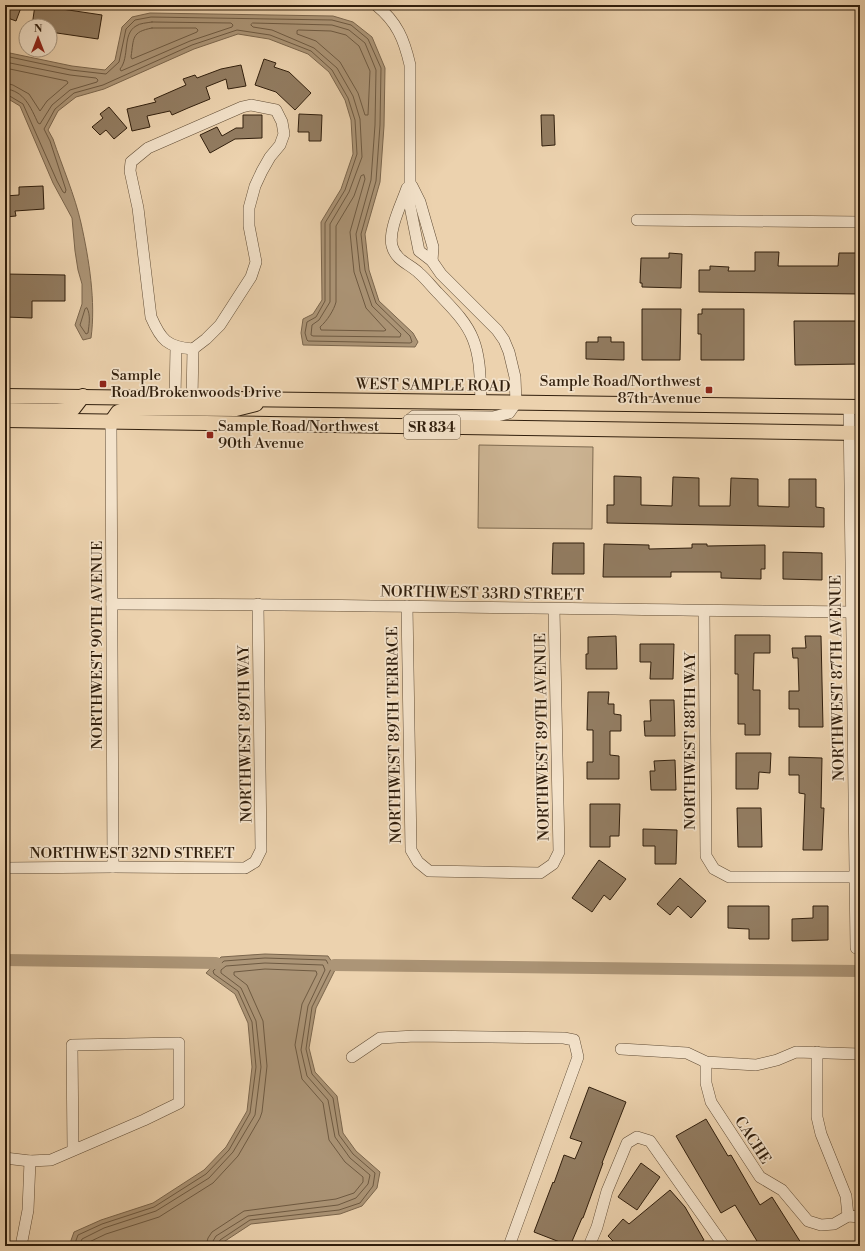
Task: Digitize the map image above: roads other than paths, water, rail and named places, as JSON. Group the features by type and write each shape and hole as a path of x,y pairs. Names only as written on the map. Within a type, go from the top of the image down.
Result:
{"main road":[{"name":"WEST SAMPLE ROAD","path":"5,396 854,407"},
{"path":"5,410 58,411 73,409 83,396"},
{"path":"111,422 118,412 130,408 236,409 270,400"},
{"name":"SR 834","path":"5,420 854,433"}],"street":[{"path":"376,5 395,25 405,44 410,65 410,182 394,222 392,246 401,260 418,272 459,315 468,328 473,338 479,361 481,402"},
{"path":"251,105 276,110 282,122 284,134 280,146 270,157 262,170 255,186 250,208 249,226 256,262 250,277 220,325 206,339 192,349 176,347 165,341 157,332 151,317 138,208 130,172 131,162 148,148 242,107 251,105"},
{"path":"402,426 414,416 493,417 509,414 516,403 513,362 504,340 497,330 441,274 432,261 433,247 420,202 410,182"},
{"path":"637,220 860,222"},
{"path":"418,272 432,261"},
{"path":"175,398 176,347"},
{"path":"192,349 192,398"},
{"name":"NORTHWEST 87TH AVENUE","path":"854,407 851,612 856,948"},
{"name":"NORTHWEST 90TH AVENUE","path":"111,422 113,867"},
{"name":"NORTHWEST 33RD STREET","path":"112,604 258,604 851,612"},
{"name":"NORTHWEST 89TH WAY","path":"255,862 262,850 258,604"},
{"name":"NORTHWEST 89TH TERRACE","path":"407,606 411,850 418,862 429,871 540,873 553,864"},
{"name":"NORTHWEST 89TH AVENUE","path":"553,864 559,852 554,609"},
{"name":"NORTHWEST 88TH WAY","path":"704,611 706,856 714,869 729,877 854,877"},
{"name":"NORTHWEST 32ND STREET","path":"7,868 245,868 255,862"},
{"path":"352,1056 380,1038 415,1036 556,1038 574,1040 578,1057 509,1246"},
{"path":"5,1158 51,1160 180,1103 179,1043 72,1045 73,1150"},
{"path":"621,1049 687,1053 706,1062 756,1065 777,1060 796,1052 860,1054"},
{"path":"817,1052 817,1117 821,1134 846,1196 848,1216 860,1217"},
{"name":"CACHE","path":"706,1062 706,1083 711,1102 760,1177 782,1190 808,1221 821,1226 834,1224 848,1216"},
{"path":"589,1246 597,1227 607,1191 627,1143 637,1137 650,1141 724,1246"},
{"path":"21,1246 28,1210 30,1160"}],"water":[{"path":"150,13 333,16 353,22 372,37 385,68 384,126 380,182 365,234 369,270 379,301 413,333 418,342 415,347 303,345 301,333 303,319 313,314 322,300 321,222 341,189 353,154 351,120 345,100 329,72 308,54 269,39 238,34 194,49 104,89 76,97 58,111 48,130 53,139 75,202 87,251 93,310 91,338 83,340 75,325 82,304 82,284 75,251 72,218 53,183 20,106 5,97 5,52 18,55 18,58 34,58 72,66 105,70 115,60 122,27 132,17"},
{"path":"265,954 328,956 336,968 316,1008 309,1048 315,1072 337,1096 343,1133 356,1151 380,1172 377,1188 362,1206 340,1214 251,1224 222,1243 220,1246 69,1246 74,1232 101,1220 153,1203 204,1170 226,1147 247,1111 252,1067 248,1023 235,994 206,973 221,957"}],"waterway":[{"path":"5,960 216,963"},
{"path":"334,965 860,971"}],"place":[{"name":"Sample Road/Brokenwoods Drive","path":"103,384"},
{"name":"Sample Road/Northwest 87th Avenue","path":"709,390"},
{"name":"Sample Road/Northwest 90th Avenue","path":"210,435"}]}
